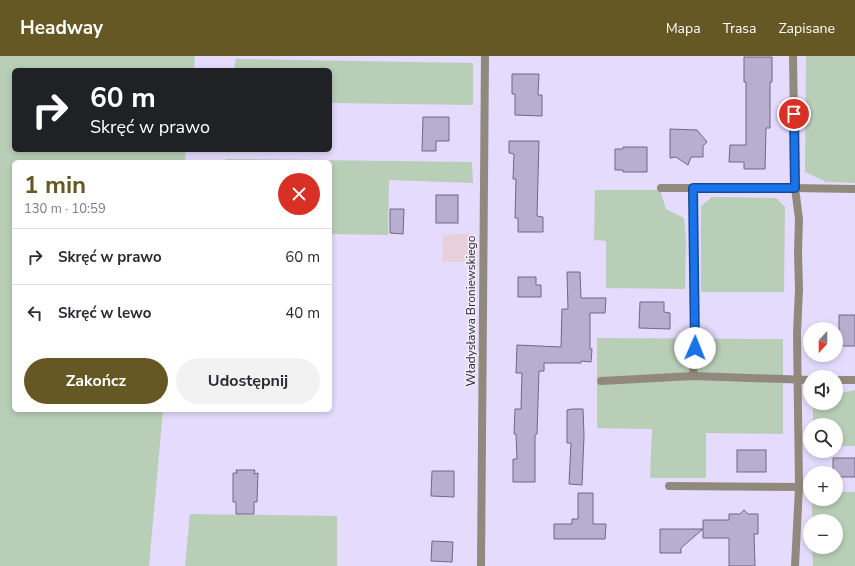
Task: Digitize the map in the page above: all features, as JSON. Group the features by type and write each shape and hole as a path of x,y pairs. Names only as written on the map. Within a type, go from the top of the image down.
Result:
{"street":[{"name":"Władysława Broniewskiego","path":"481,566 485,56"},
{"path":"793,56 795,188 799,219 799,487 794,566"},
{"path":"661,188 855,189"},
{"path":"693,188 695,338 693,376"},
{"path":"601,381 693,376 803,379"},
{"path":"843,380 855,380"},
{"path":"669,486 799,487"}],"shaded area":[{"path":"471,234 471,262 442,262 443,235"}],"green space":[{"path":"0,56 195,56 194,68 12,68 12,152 186,152 185,160 12,160 12,412 163,412 149,566 0,566"},
{"path":"806,56 855,56 855,183 826,182 805,172"},
{"path":"236,59 473,63 473,105 332,103 332,68 234,68"},
{"path":"226,159 308,160 226,160"},
{"path":"332,160 472,162 473,183 389,180 388,235 332,234"},
{"path":"595,190 660,190 666,209 684,218 686,240 685,289 606,288 606,241 594,240"},
{"path":"712,197 776,198 785,207 784,292 701,292 701,206"},
{"path":"597,338 783,339 783,434 706,433 706,478 650,478 652,429 597,428"},
{"path":"855,390 855,446 843,446 843,418 813,418 813,410 843,410 843,393"},
{"path":"843,492 855,492 855,566 813,566 812,554 843,554 843,514 812,514 812,506 843,506"},
{"path":"190,514 337,516 337,566 185,566"}],"building":[{"path":"744,57 772,57 772,82 770,82 770,128 766,128 765,169 744,169 744,162 729,162 730,145 746,145 746,82 744,82"},
{"path":"512,74 539,74 538,95 542,95 542,116 515,115 515,94 512,94"},
{"path":"423,117 449,117 449,141 436,141 436,151 422,151"},
{"path":"670,129 697,130 707,142 703,146 703,157 691,157 688,165 676,157 670,158"},
{"path":"509,141 539,141 537,216 543,217 543,232 518,232 518,218 515,218 516,179 513,179 514,154 509,153"},
{"path":"623,147 647,147 647,172 623,172 623,170 615,170 615,149 623,149"},
{"path":"436,195 458,195 458,223 436,223"},
{"path":"390,209 404,209 403,234 390,233"},
{"path":"567,272 580,272 581,298 606,298 605,313 590,313 590,349 592,349 591,362 581,361 581,363 544,363 544,371 539,371 537,434 535,435 535,482 513,482 513,459 517,459 516,434 514,434 515,409 521,409 522,373 516,373 517,345 561,347 562,309 568,309"},
{"path":"518,277 536,277 536,285 541,285 541,297 518,297"},
{"path":"640,302 664,302 664,312 670,313 670,329 639,328"},
{"path":"839,315 855,315 855,346 843,346 843,322 839,322"},
{"path":"583,409 584,436 582,485 569,484 571,443 567,443 567,410"},
{"path":"737,450 766,450 766,472 737,472"},
{"path":"833,458 855,458 855,477 843,477 843,466 833,466"},
{"path":"236,470 255,470 254,474 258,473 257,502 254,502 254,514 236,514 236,502 233,502 233,473 237,473"},
{"path":"432,471 454,471 454,497 431,496"},
{"path":"578,493 593,493 593,524 606,524 605,539 554,539 554,524 572,524 572,519 578,519"},
{"path":"744,510 748,514 758,514 758,534 754,534 755,566 729,566 729,538 703,538 703,520 729,520 729,514 740,514"},
{"path":"660,529 703,529 681,548 681,553 660,553"},
{"path":"432,541 453,542 452,562 431,561"}],"route":[{"path":"695,348 693,188 795,188 794,114"}]}
